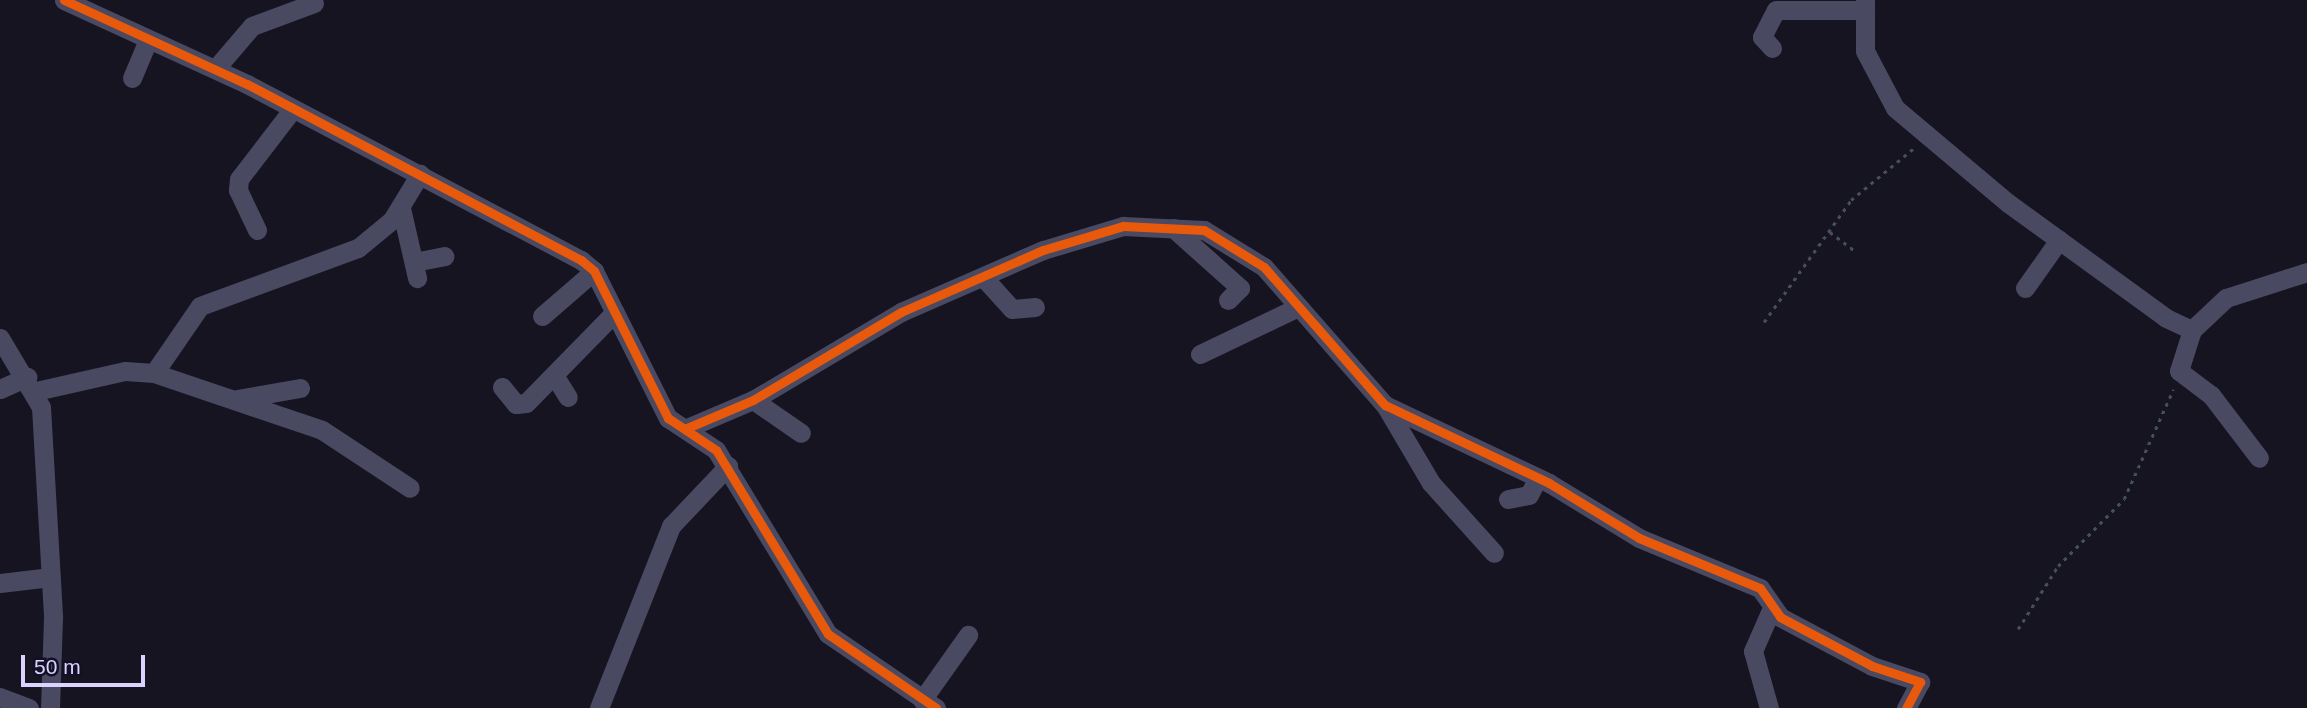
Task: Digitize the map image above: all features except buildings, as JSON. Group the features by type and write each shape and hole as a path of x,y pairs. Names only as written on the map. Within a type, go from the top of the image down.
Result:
{"street":[{"path":"64,0 216,68 292,110 571,252 594,271 668,418 687,428 728,466 828,634 929,704 968,635"},
{"path":"216,68 261,20 314,3"},
{"path":"1772,48 1762,37 1776,10 1865,5 1866,51 1874,76 1925,138 2150,308 2192,330"},
{"path":"132,78 149,40"},
{"path":"257,230 238,190 239,179 292,110"},
{"path":"154,373 200,306 358,248 401,208 420,174"},
{"path":"401,208 415,270 444,256"},
{"path":"1173,228 1240,288 1228,300"},
{"path":"687,428 753,400 901,312 1086,233 1173,228 1222,236 1258,261 1385,405 1431,483 1494,553"},
{"path":"2025,288 2059,240"},
{"path":"542,316 594,271"},
{"path":"2259,458 2211,395 2179,370 2192,330 2234,295 2307,272"},
{"path":"983,277 1012,309 1035,307"},
{"path":"1200,354 1298,307"},
{"path":"502,387 522,405 615,312"},
{"path":"0,338 31,384 51,577 50,708"},
{"path":"0,389 125,372 154,373 322,430 410,488"},
{"path":"554,375 568,397"},
{"path":"236,400 300,388"},
{"path":"753,400 801,433"},
{"path":"1385,405 1537,479 1639,538 1755,585 1771,610 1872,666 1920,682 1906,708"},
{"path":"599,708 671,526 728,466"},
{"path":"1508,499 1529,495 1537,479"},
{"path":"0,583 51,577"},
{"path":"1769,708 1753,651 1771,610"},
{"path":"0,697 29,708"}],"path":[{"path":"1764,322 1851,200 1925,138"},
{"path":"1829,232 1855,251"},
{"path":"2018,629 2058,566 2124,499 2164,419 2179,370"}],"cycle path":[{"path":"64,0 247,84 581,260 594,271 668,418 716,450 828,634 936,708"},
{"path":"687,428 753,400 901,312 1043,250 1123,226 1204,230 1264,267 1385,405 1549,483 1639,538 1760,588 1780,617 1872,666 1920,682 1906,708"}]}
